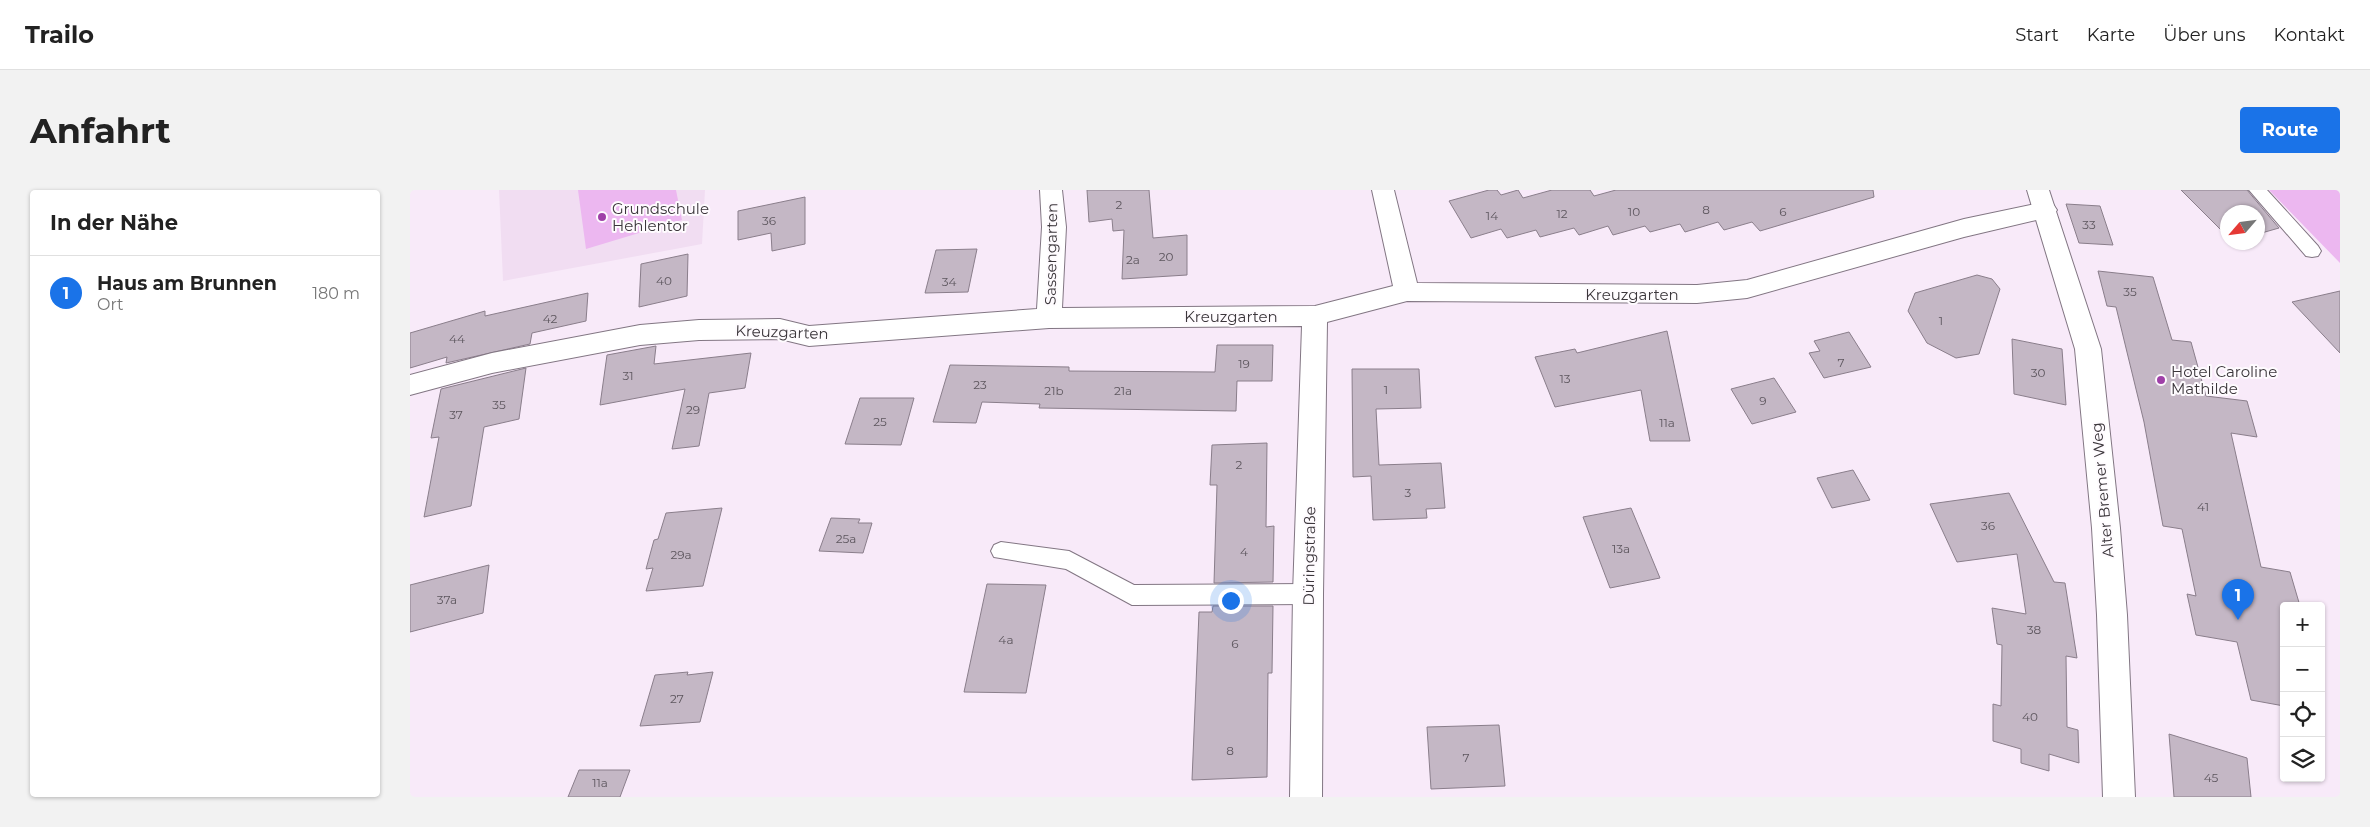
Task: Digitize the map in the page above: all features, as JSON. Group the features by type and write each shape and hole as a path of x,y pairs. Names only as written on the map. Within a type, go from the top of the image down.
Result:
{"street":[{"name":"Sassengarten","path":"1049,318 1054,227 1051,190"},
{"path":"1383,190 1407,292"},
{"name":"Kreuzgarten","path":"410,385 492,363 640,335 699,330 780,329 809,336 1049,318 1315,316 1407,292 1697,294 1747,289 1964,228 2041,200"},
{"name":"Alter Bremer Weg","path":"2041,200 2088,349 2106,528 2112,615 2119,797"},
{"name":"Düringstraße","path":"1306,797 1308,594 1315,316"}],"lane":[{"path":"2256,190 2312,251"},
{"path":"1001,550 1068,560 1132,595 1308,594"}],"shaded area":[{"name":"Grundschule Hehlentor","path":"499,190 705,190 702,244 503,281"},
{"path":"578,190 676,190 682,220 586,249"},
{"path":"2269,190 2340,190 2340,263"}],"building":[{"path":"1087,190 1149,190 1153,238 1187,235 1187,275 1122,279 1124,230 1113,231 1112,219 1089,222"},
{"path":"1489,190 1497,190 1501,195 1518,190 1523,198 1552,190 1590,190 1594,196 1616,190 1873,190 1874,197 1760,231 1752,222 1724,230 1718,222 1685,232 1680,224 1650,232 1645,226 1613,235 1608,226 1579,235 1574,228 1540,237 1536,230 1507,238 1501,229 1471,238 1449,201"},
{"path":"2181,190 2247,190 2260,205 2220,205 2220,229"},
{"path":"805,197 805,244 772,251 771,233 738,240 738,211"},
{"path":"2066,204 2100,206 2113,245 2079,243"},
{"path":"2265,211 2279,228 2265,232"},
{"path":"977,249 968,292 925,293 936,250"},
{"path":"688,254 687,296 639,307 641,264"},
{"path":"2098,271 2153,277 2172,340 2191,342 2206,396 2247,401 2257,437 2231,433 2261,567 2290,572 2299,602 2280,602 2280,705 2251,700 2237,642 2196,635 2187,594 2196,596 2182,529 2163,526 2144,422 2116,307 2107,306"},
{"path":"1977,275 1992,279 2000,289 1979,354 1956,358 1927,343 1908,311 1915,293"},
{"path":"2340,291 2340,353 2292,302"},
{"path":"588,293 586,321 532,333 530,344 446,363 447,357 410,368 410,333 485,311 485,316"},
{"path":"1667,331 1690,441 1650,441 1641,390 1555,407 1535,357 1575,349 1577,353"},
{"path":"1849,332 1871,367 1824,378 1809,353 1820,351 1814,341"},
{"path":"2012,339 2062,349 2066,405 2014,394"},
{"path":"1217,345 1273,345 1272,381 1237,381 1236,411 1039,408 1040,404 982,402 976,423 933,422 950,365 1069,367 1069,371 1215,372"},
{"path":"656,346 654,364 751,353 745,388 709,393 699,446 672,449 685,389 600,405 607,355"},
{"path":"526,368 519,419 484,427 471,506 424,517 439,437 431,438 441,389"},
{"path":"1352,369 1419,369 1421,408 1376,409 1379,465 1441,463 1445,508 1426,509 1427,518 1373,520 1371,476 1353,477"},
{"path":"1774,378 1796,412 1752,424 1731,389"},
{"path":"860,398 914,398 901,445 845,444"},
{"path":"1267,443 1266,527 1274,526 1273,582 1214,583 1217,485 1210,485 1212,445"},
{"path":"1853,470 1870,500 1832,508 1817,478"},
{"path":"2009,493 2054,582 2065,583 2077,658 2066,656 2067,727 2078,730 2079,763 2049,754 2049,771 2021,763 2021,749 1993,741 1993,704 2001,706 2002,645 1997,644 1992,608 2026,614 2017,554 1957,562 1930,504"},
{"path":"722,508 703,586 646,591 653,568 646,569 654,540 658,539 666,513"},
{"path":"1631,508 1660,578 1610,588 1583,517"},
{"path":"831,518 860,519 858,523 872,523 863,553 819,551"},
{"path":"489,565 483,613 410,632 410,585"},
{"path":"987,584 1046,585 1026,693 964,692"},
{"path":"1213,606 1273,606 1272,673 1268,673 1267,777 1192,780 1199,612 1212,612"},
{"path":"688,672 687,675 713,672 700,722 640,726 655,675"},
{"path":"1499,725 1505,786 1431,789 1427,727"},
{"path":"2169,734 2247,758 2251,797 2174,797"},
{"path":"579,770 630,770 620,797 568,797"}],"place":[{"name":"Grundschule Hehlentor","path":"602,217"},
{"name":"Hotel Caroline Mathilde","path":"2161,380"},
{"name":"Haus am Brunnen","path":"2238,620"}]}
